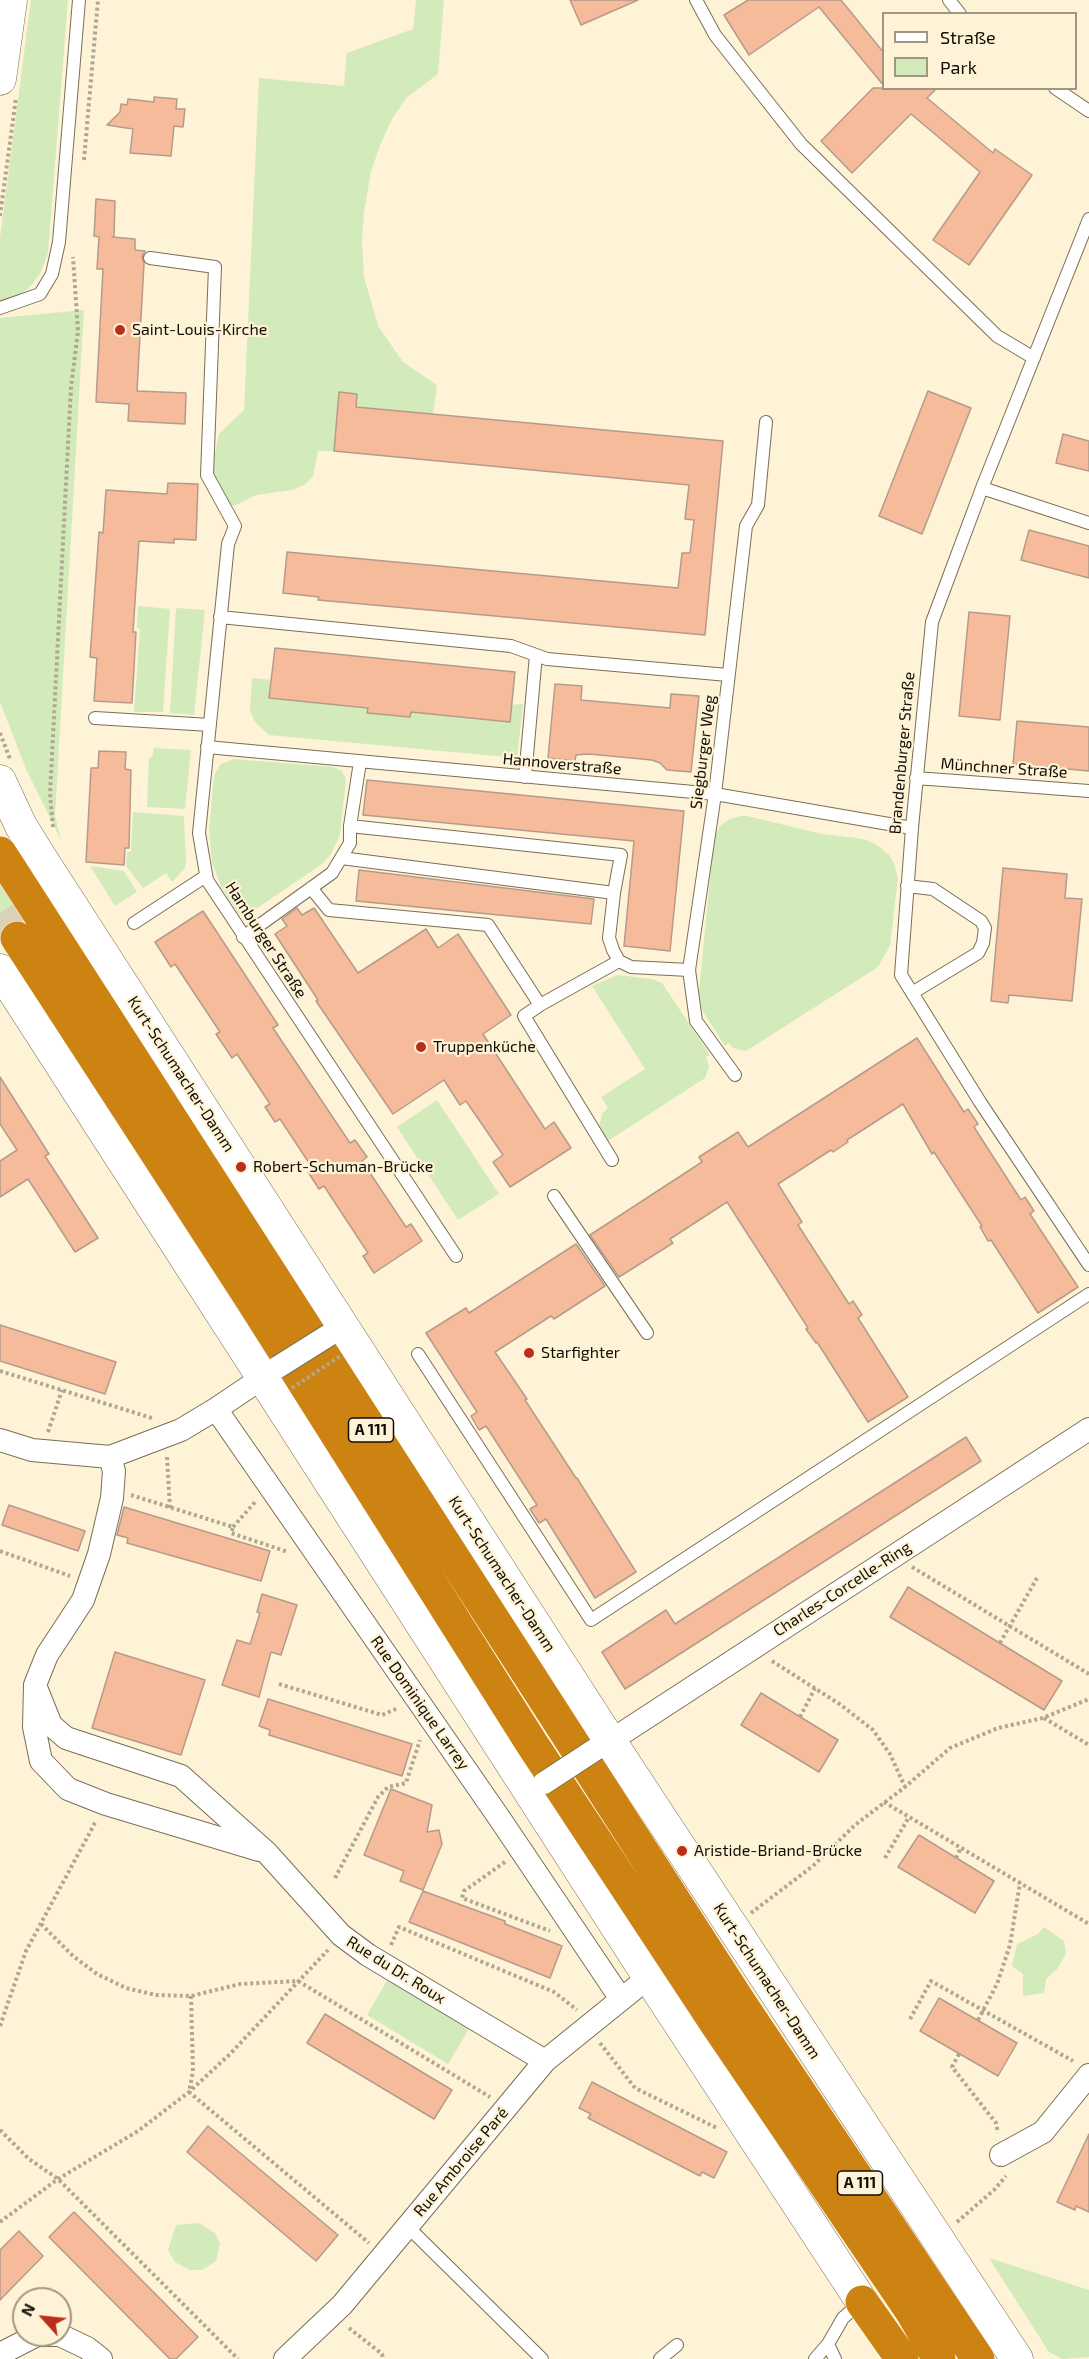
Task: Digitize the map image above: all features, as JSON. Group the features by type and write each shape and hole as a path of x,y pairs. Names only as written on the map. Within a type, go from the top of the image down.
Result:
{"highway":[{"name":"A 111","path":"0,852 736,1996 978,2359"},
{"name":"A 111","path":"17,938 250,1297 532,1744 717,2025 912,2312 939,2359"},
{"path":"862,2302 902,2359"}],"main road":[{"path":"8,84 11,0"},
{"name":"Kurt-Schumacher-Damm","path":"0,780 21,825 39,855 338,1338 603,1745 1019,2357"},
{"path":"0,970 270,1373 537,1788 649,1977 862,2302"}],"street":[{"path":"0,1440 32,1450 110,1457 181,1430 270,1373 338,1338"},
{"name":"Rue Dominique Larrey","path":"216,1409 500,1819 621,1999"},
{"name":"Charles-Corcelle-Ring","path":"603,1745 1089,1429"},
{"path":"110,1457 114,1471 112,1498 99,1554 83,1600 47,1655 35,1684 34,1726 41,1761 68,1789 106,1804 267,1852"},
{"name":"Rue du Dr. Roux","path":"35,1684 51,1725 66,1738 181,1776 267,1852 341,1935 368,1956 545,2061"},
{"path":"537,1788 603,1745"},
{"name":"Rue Ambroise Paré","path":"285,2359 342,2305 545,2061 649,1977"},
{"path":"1005,2164 1043,2132 1084,2070"},
{"path":"72,2341 87,2348 101,2359"},
{"path":"0,2354 14,2347"}],"lane":[{"path":"0,308 40,294 52,274 59,242 79,0"},
{"path":"696,0 715,35 801,144 997,336 1034,358"},
{"path":"949,0 958,12"},
{"path":"1058,90 1089,111"},
{"name":"Brandenburger Straße","path":"1089,219 982,488 932,622 916,778 901,975 980,1102 1089,1264"},
{"name":"Hamburger Straße","path":"150,258 215,267 207,475 235,526 228,544 199,833 206,876 218,900 456,1256"},
{"name":"Siegburger Weg","path":"735,1075 696,1022 689,970 715,794 746,526 758,505 766,422"},
{"path":"982,488 1089,523"},
{"path":"220,617 511,646 547,659 729,675"},
{"path":"525,777 536,655"},
{"path":"95,718 210,725"},
{"name":"Hannoverstraße","path":"207,747 715,794 912,828"},
{"path":"243,937 332,873 350,843 350,826 360,762"},
{"name":"Münchner Straße","path":"916,778 1089,791"},
{"path":"350,826 621,855 609,938 613,950 620,961 631,967 689,970"},
{"path":"341,858 614,892"},
{"path":"134,923 206,876"},
{"path":"907,886 933,889 981,921 985,928 983,943 978,954 912,993"},
{"path":"311,888 329,910 488,925 540,1005"},
{"path":"612,1160 524,1016 620,961"},
{"path":"554,1196 647,1333"},
{"path":"418,1354 591,1620 1089,1294"},
{"path":"407,2226 542,2359"},
{"path":"815,2359 828,2344 843,2318 862,2302"},
{"path":"828,2344 835,2359"},
{"path":"660,2359 677,2345"}],"path":[{"path":"84,164 98,0"},
{"path":"0,216 8,84"},
{"path":"53,834 50,794 71,387 78,331 73,255"},
{"path":"292,1388 338,1338"},
{"path":"0,1371 153,1418"},
{"path":"46,1437 62,1390"},
{"path":"167,1457 170,1508"},
{"path":"125,1493 233,1527"},
{"path":"261,1496 233,1527 231,1533 292,1553"},
{"path":"0,1551 89,1583"},
{"path":"893,1556 1089,1674"},
{"path":"1000,1643 1037,1578"},
{"path":"752,1647 841,1705 873,1730 890,1754 905,1787"},
{"path":"279,1684 382,1715 405,1704"},
{"path":"800,1717 815,1688"},
{"path":"750,1913 813,1866 855,1825 905,1787 950,1748 998,1728 1043,1718 1089,1699"},
{"path":"1043,1718 1089,1745"},
{"path":"335,1878 378,1797 388,1787 406,1783 419,1741 427,1736"},
{"path":"884,1802 1089,1924"},
{"path":"0,2026 26,1951 106,1804"},
{"path":"885,1858 909,1817"},
{"path":"956,1858 961,1848"},
{"path":"511,1857 464,1891 462,1898 557,1934"},
{"path":"978,2020 985,2010 1010,1945 1020,1883"},
{"path":"41,1924 73,1956 97,1974 126,1988 156,1995 191,1996 240,1983 298,1981 493,2099"},
{"path":"389,1951 399,1927 554,1992 580,2013"},
{"path":"0,2222 58,2180 138,2131 189,2092 230,2054 341,1935"},
{"path":"910,2019 932,1981 1084,2070"},
{"path":"189,2092 193,2071 191,1996"},
{"path":"598,2040 635,2088 726,2132"},
{"path":"953,2226 994,2190 1005,2164 996,2123 952,2067 959,2054"},
{"path":"189,2092 369,2244"},
{"path":"0,2130 29,2159 58,2180 238,2359"},
{"path":"346,2326 382,2354 383,2359"}],"green space":[{"path":"31,0 68,0 48,253 40,274 28,289 19,295 0,301 0,238"},
{"path":"416,0 444,0 438,74 406,98 391,121 371,171 362,241 364,277 378,326 403,362 437,385 433,414 356,407 340,392 334,451 318,451 313,476 304,485 292,490 256,495 234,506 228,503 210,476 219,434 244,410 259,78 344,86 347,53 413,29"},
{"path":"84,310 55,816 61,840 26,769 0,702 0,318"},
{"path":"138,606 170,609 163,712 134,712 140,629 137,628"},
{"path":"176,608 205,610 194,715 170,713"},
{"path":"252,678 271,680 269,698 368,708 368,713 410,717 411,712 523,704 517,758 269,735 255,722 250,711"},
{"path":"154,748 191,750 185,809 147,807 149,757 152,757"},
{"path":"234,759 333,767 342,771 346,780 340,835 330,856 322,864 243,916 238,913 221,886 212,863 209,830 214,775 221,764"},
{"path":"133,812 184,816 185,868 172,882 166,873 143,888 126,866 127,853 131,851"},
{"path":"740,816 822,834 864,839 877,845 889,855 898,878 890,946 878,967 746,1051 733,1048 729,1043 725,1046 702,1010 699,992 714,837 720,826"},
{"path":"90,866 124,871 137,892 115,906"},
{"path":"0,882 30,927 3,946 0,941"},
{"path":"618,975 652,979 662,983 710,1055 706,1057 709,1067 705,1078 608,1141 599,1127 602,1114 608,1108 601,1097 645,1069 592,986"},
{"path":"437,1100 499,1194 458,1220 397,1127"},
{"path":"1044,1927 1064,1941 1066,1953 1058,1968 1046,1979 1044,1993 1023,1996 1023,1974 1012,1966 1017,1944 1038,1934"},
{"path":"389,1977 470,2027 448,2064 367,2015"},
{"path":"199,2223 215,2233 220,2244 216,2261 202,2270 190,2270 175,2262 168,2250 176,2225"},
{"path":"989,2258 1089,2290 1089,2357 1062,2359 1049,2352"}],"building":[{"path":"570,0 638,0 581,25"},
{"path":"748,0 841,0 882,51 882,84 819,7 749,55 724,15"},
{"path":"873,88 935,90 927,98 993,153 995,149 1032,175 969,265 933,240 980,172 911,114 852,173 821,141"},
{"path":"154,97 177,99 176,109 185,109 183,127 174,126 171,156 130,153 133,129 107,125 120,112 121,104 127,105 128,99 154,102"},
{"name":"Saint-Louis-Kirche","path":"96,199 115,201 114,237 112,237 135,239 135,250 145,251 142,257 144,263 137,391 186,393 185,424 128,421 129,404 96,402 103,269 97,269 99,237 94,236"},
{"path":"928,391 971,408 922,534 879,516"},
{"path":"339,392 357,394 356,407 723,441 705,635 318,600 319,597 283,593 287,552 678,588 682,553 690,553 694,520 685,519 689,485 334,451"},
{"path":"1063,434 1089,441 1089,471 1056,463"},
{"path":"168,483 198,484 196,540 174,539 174,543 139,541 133,632 136,632 132,703 94,701 97,658 90,657 99,532 103,533 106,490 167,494"},
{"path":"1029,530 1089,546 1089,578 1021,560"},
{"path":"969,612 1010,616 1000,720 959,716"},
{"path":"275,648 515,672 510,722 411,712 410,717 367,713 368,708 269,698"},
{"path":"555,684 582,686 581,700 670,708 671,694 699,696 691,772 667,770 660,763 652,760 589,754 576,755 575,761 548,758"},
{"path":"1017,721 1089,727 1089,771 1013,764"},
{"path":"99,751 126,752 125,769 131,770 129,848 125,848 124,865 86,862 91,768 98,768"},
{"path":"367,780 684,811 670,951 624,946 634,841 363,815"},
{"path":"1003,868 1067,874 1065,898 1082,899 1072,1001 1009,995 1008,1003 991,1001"},
{"path":"359,870 594,899 591,924 356,901"},
{"name":"Truppenküche","path":"297,908 302,915 314,908 358,973 426,929 438,948 458,934 511,1015 483,1034 545,1129 554,1122 571,1148 510,1187 493,1162 503,1155 466,1101 460,1105 444,1080 393,1114 316,1001 318,1000 275,934 287,926 282,919"},
{"path":"203,911 278,1025 273,1028 350,1143 355,1140 367,1157 362,1161 406,1227 411,1224 422,1241 374,1273 363,1256 368,1253 324,1186 319,1189 308,1172 313,1169 280,1119 275,1122 265,1107 270,1104 237,1054 232,1058 216,1034 220,1032 175,964 171,967 155,942"},
{"path":"917,1038 964,1112 968,1109 978,1124 974,1127 1021,1200 1025,1197 1034,1211 1030,1214 1078,1287 1038,1313 991,1240 988,1241 980,1227 982,1226 934,1152 932,1154 903,1104 847,1140 848,1142 833,1152 831,1150 778,1184 802,1222 798,1225 849,1304 853,1301 862,1315 858,1318 908,1397 868,1422 817,1342 806,1329 808,1328 727,1202 670,1239 673,1243 619,1277 590,1235 702,1162 699,1157 738,1132 748,1147"},
{"path":"0,1077 49,1154 45,1156 98,1238 75,1252 28,1179 0,1197 0,1161 17,1150 0,1124"},
{"path":"576,1244 605,1286 554,1319 551,1316 495,1352 636,1572 595,1598 546,1519 539,1523 530,1509 537,1505 486,1426 479,1430 471,1416 477,1412 426,1333 466,1308 469,1313"},
{"path":"0,1325 116,1362 105,1394 0,1361"},
{"path":"966,1437 981,1461 625,1689 602,1652 666,1610 675,1624"},
{"path":"9,1505 85,1531 78,1551 2,1525"},
{"path":"124,1507 270,1551 261,1581 127,1543 128,1538 117,1535"},
{"path":"908,1587 1062,1681 1044,1710 890,1617"},
{"path":"262,1594 297,1605 281,1655 271,1652 259,1697 222,1685 237,1640 250,1644 260,1613 257,1612"},
{"path":"115,1652 205,1680 181,1755 92,1728"},
{"path":"761,1693 838,1740 819,1772 741,1725"},
{"path":"268,1699 412,1744 402,1776 269,1735 270,1730 259,1726"},
{"path":"391,1789 432,1805 427,1832 439,1830 442,1844 423,1890 400,1881 404,1871 364,1855"},
{"path":"919,1835 994,1881 975,1913 898,1867"},
{"path":"423,1891 505,1921 505,1924 562,1946 550,1978 409,1922"},
{"path":"939,1998 1017,2043 998,2076 920,2031"},
{"path":"325,2014 452,2090 434,2119 307,2043"},
{"path":"592,2082 727,2152 714,2178 702,2172 700,2176 588,2118 591,2114 579,2108"},
{"path":"208,2126 338,2235 316,2261 187,2152"},
{"path":"1089,2134 1089,2212 1076,2206 1075,2210 1057,2202"},
{"path":"74,2212 198,2337 176,2359 170,2359 49,2237"},
{"path":"19,2231 43,2256 0,2300 0,2250"}],"tunnel":[{"path":"0,913 17,938"}],"place":[{"name":"Saint-Louis-Kirche","path":"120,330"},
{"name":"Truppenküche","path":"421,1047"},
{"name":"Robert-Schuman-Brücke","path":"241,1167"},
{"name":"Starfighter","path":"529,1353"},
{"name":"Aristide-Briand-Brücke","path":"682,1851"}]}
